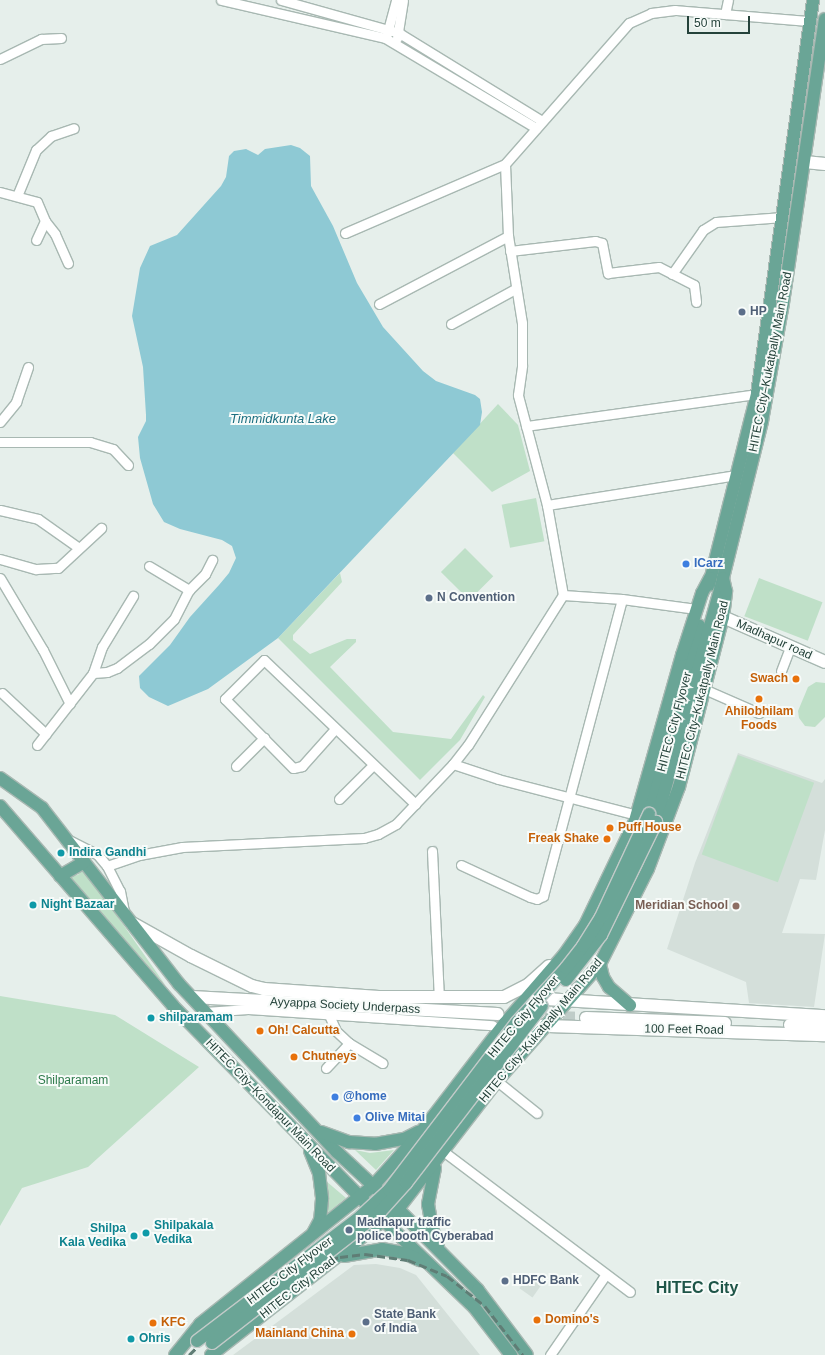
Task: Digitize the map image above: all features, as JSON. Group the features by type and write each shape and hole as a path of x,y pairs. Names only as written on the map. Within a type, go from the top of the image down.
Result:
{"main road":[{"name":"HITEC City–Kukatpally Main Road","path":"360,1198 373,1186 422,1130 498,1021 526,998 564,955 585,925 637,815 696,609 710,578 757,394 813,0"},
{"name":"HITEC City–Kukatpally Main Road","path":"398,1209 497,1081 600,964 648,869 679,787 723,617 726,591 723,578 762,421 805,162 825,19"},
{"path":"805,162 825,164"},
{"name":"HITEC City Flyover","path":"201,1355 212,1343 380,1212 406,1183 521,1031 577,968 601,935 656,822 680,720 710,578"},
{"name":"HITEC City Flyover","path":"184,1355 197,1341 376,1204 389,1190 517,1022 566,968 601,917 649,814 680,720 723,578"},
{"name":"Madhapur road","path":"723,617 825,662"},
{"path":"0,778 42,808 131,923 205,1012 314,1129 440,1250 478,1290 527,1355"},
{"name":"HITEC City–Kondapur Main Road","path":"0,806 173,1006 302,1140 429,1266"},
{"path":"60,876 84,862"},
{"name":"HITEC City–Kukatpally Main Road","path":"131,923 191,956 258,988 379,997 504,997 530,984 564,955"},
{"path":"600,964 603,977 609,987 630,1005"},
{"name":"Ayyappa Society Underpass","path":"192,997 498,1021 544,1028"},
{"name":"100 Feet Road","path":"526,998 566,1002 825,1016"},
{"path":"586,1018 825,1026"},
{"name":"100 Feet Road","path":"544,1028 825,1035"},
{"path":"314,1129 337,1139 375,1144 404,1139 422,1130"},
{"path":"302,1140 315,1161 322,1186 320,1220 312,1236"},
{"path":"440,1250 432,1231 428,1204 433,1172 443,1151"},
{"path":"175,1355 200,1324 360,1198"},
{"name":"HITEC City Road","path":"211,1355 385,1221 398,1209"},
{"path":"333,1261 364,1250 382,1249 407,1254 429,1266 474,1307 511,1355"},
{"path":"291,1252 307,1259 313,1276"}],"street":[{"path":"221,0 387,33"},
{"path":"281,0 397,37 542,121"},
{"path":"387,33 396,0"},
{"path":"397,37 403,0"},
{"path":"725,14 728,0"},
{"path":"345,233 505,164 629,23 651,13 675,10 810,21"},
{"path":"397,37 536,128"},
{"path":"0,59 41,39 61,38"},
{"path":"17,196 36,150 51,136 74,128"},
{"path":"107,866 138,855 182,847 364,838 378,834 396,824 454,764 482,725 563,595 547,505 518,395 522,365 522,323 515,289 508,236 505,164"},
{"path":"0,192 37,202 44,221 55,234 68,264"},
{"path":"672,274 703,230 716,222 783,217"},
{"path":"36,240 44,221"},
{"path":"379,304 508,236"},
{"path":"510,251 595,241 604,246 608,273 659,267 694,285 696,302"},
{"path":"451,324 515,289"},
{"path":"0,422 16,402 28,367"},
{"path":"526,426 757,394"},
{"path":"0,442 90,442 114,449 128,465"},
{"path":"547,505 737,475"},
{"path":"0,510 38,519 79,548"},
{"path":"0,559 36,569 51,570 68,562 79,548 101,528"},
{"path":"93,673 107,672 117,668 149,644 174,619 189,590 205,574 212,560"},
{"path":"149,566 189,590"},
{"path":"0,578 43,650 70,704"},
{"path":"563,595 622,599 696,609"},
{"path":"37,745 93,673 102,647 133,596"},
{"path":"461,865 530,897 537,899 543,896 567,798 622,599"},
{"path":"780,671 790,647"},
{"path":"334,730 298,768 293,768 225,699 264,660 334,730 415,804"},
{"path":"704,689 759,713"},
{"path":"2,693 46,734"},
{"path":"236,766 264,738"},
{"path":"454,764 567,798 637,815"},
{"path":"339,799 373,765"},
{"path":"66,838 97,854 107,866 120,891 124,912"},
{"path":"432,851 440,997"},
{"path":"205,1012 248,1010 329,1015 498,1021"},
{"path":"329,1015 336,1031 348,1043 382,1063"},
{"path":"326,1068 348,1043"},
{"path":"497,1081 537,1113"},
{"path":"443,1151 630,1292"},
{"path":"550,1355 606,1274"}],"shaded area":[{"name":"Meridian School","path":"738,753 822,783 825,779 825,830 816,880 800,879 782,933 825,934 814,1007 749,1003 746,982 667,949 695,863"},
{"path":"376,1264 400,1268 416,1275 480,1355 233,1355 354,1265"},
{"path":"528,1276 541,1285 533,1297 519,1288"}],"green space":[{"path":"498,404 518,425 530,471 492,492 453,453"},
{"path":"536,498 544,541 510,548 502,505"},
{"path":"465,548 493,576 469,600 441,572"},
{"path":"340,573 342,582 293,635 293,640 310,654 347,639 356,639 356,642 330,667 393,732 451,739 483,695 485,697 460,740 420,780 278,638"},
{"path":"759,578 822,602 808,641 744,616"},
{"path":"816,682 825,683 825,717 815,727 805,726 799,718 798,711 808,687"},
{"path":"738,755 814,783 778,882 702,855"},
{"path":"83,867 166,986 69,876 78,875"},
{"name":"Shilparamam","path":"0,996 115,1015 199,1067 88,1167 22,1188 0,1226"},
{"path":"355,1150 370,1153 394,1150 376,1170"},
{"path":"326,1181 346,1198 326,1214 328,1193"}],"water":[{"name":"Timmidkunta Lake","path":"291,145 300,148 310,156 311,186 333,226 357,283 383,327 423,371 436,381 475,395 480,399 482,412 480,425 278,638 208,689 168,706 149,697 140,688 139,676 170,645 190,617 229,573 236,558 232,546 222,540 180,529 164,522 153,504 140,458 138,437 146,421 143,367 132,316 140,268 150,246 177,235 221,186 226,177 229,156 234,151 246,149 258,155 265,149"}],"tunnel":[{"path":"527,1016 586,1018"}],"railway":[{"path":"189,1355 222,1322 266,1288 296,1270 340,1257 365,1254 408,1260 447,1276 485,1306 523,1355"}],"place":[{"name":"HP","path":"742,312"},
{"name":"ICarz","path":"686,564"},
{"name":"N Convention","path":"429,598"},
{"name":"Swach","path":"796,679"},
{"name":"Ahilobhilam Foods","path":"759,699"},
{"name":"Puff House","path":"610,828"},
{"name":"Freak Shake","path":"607,839"},
{"name":"Indira Gandhi","path":"61,853"},
{"name":"Night Bazaar","path":"33,905"},
{"name":"Meridian School","path":"736,906"},
{"name":"shilparamam","path":"151,1018"},
{"name":"Oh! Calcutta","path":"260,1031"},
{"name":"Chutneys","path":"294,1057"},
{"name":"@home","path":"335,1097"},
{"name":"Olive Mitai","path":"357,1118"},
{"name":"Madhapur traffic police booth Cyberabad","path":"349,1230"},
{"name":"Shilpakala Vedika","path":"146,1233"},
{"name":"Shilpa Kala Vedika","path":"134,1236"},
{"name":"HDFC Bank","path":"505,1281"},
{"name":"Domino's","path":"537,1320"},
{"name":"State Bank of India","path":"366,1322"},
{"name":"KFC","path":"153,1323"},
{"name":"Mainland China","path":"352,1334"},
{"name":"Ohris","path":"131,1339"}],"district":[{"name":"HITEC City","path":"697,1288"}]}
